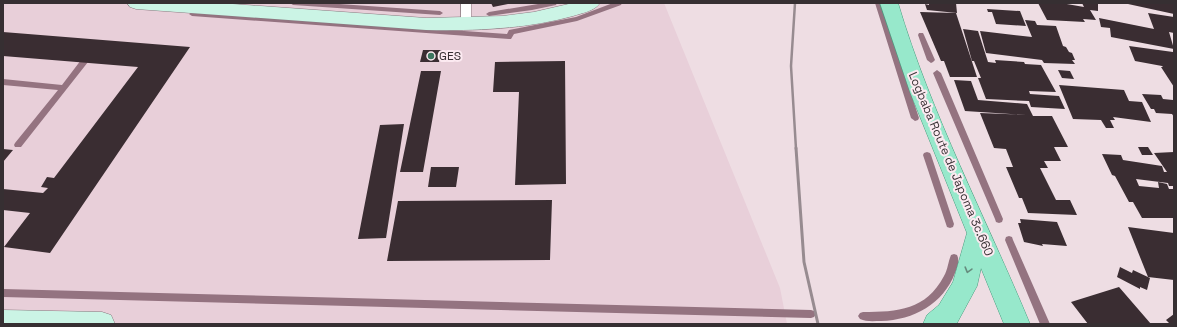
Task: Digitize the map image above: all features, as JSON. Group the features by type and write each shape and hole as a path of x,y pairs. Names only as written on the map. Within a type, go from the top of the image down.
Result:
{"main road":[{"name":"Logbaba Route de Japoma 3c.660","path":"889,3 895,26 942,150 979,232 1013,320"},
{"path":"936,324 948,314 964,286 979,232"}],"street":[{"path":"136,3 418,24 466,25 520,22 578,9 591,3"},
{"path":"3,322 102,324"}],"lane":[{"path":"466,3 466,25"}],"shaded area":[{"path":"3,3 664,3 780,288 787,324 3,324"}],"building":[{"path":"491,3 508,3 508,4 493,7"},
{"path":"929,3 956,3 957,13 927,10 925,4 929,5"},
{"path":"1038,3 1061,3 1084,7 1082,3 1098,3 1098,11 1090,10 1096,20 1083,19 1085,22 1047,20"},
{"path":"1174,3 1174,14 1128,4"},
{"path":"987,9 1020,11 1026,26 996,24 992,12 988,12"},
{"path":"920,12 956,13 977,77 950,77 944,61 941,61"},
{"path":"1148,13 1174,17 1174,33 1169,32 1174,49 1111,37 1110,28 1101,27 1099,18 1154,29"},
{"path":"1025,20 1035,21 1037,25 1056,26 1063,46 1072,53 1075,60 1072,60 1075,64 1044,63 1042,60 986,53 980,31 1032,37"},
{"path":"963,29 978,31 988,62 996,63 995,60 1041,65 1056,92 1029,91 1030,94 1059,96 1065,109 1031,107 1029,101 986,99 978,78 981,78 974,61 972,61"},
{"path":"3,32 190,47 50,253 4,247 30,213 3,210 3,189 43,193 48,188 41,187 47,177 54,178 138,67 3,56"},
{"path":"1129,46 1173,52 1174,87 1161,67 1163,67 1162,66 1135,61"},
{"name":"GES","path":"423,50 442,50 439,62 420,62"},
{"path":"565,61 566,184 515,185 519,92 493,92 495,62"},
{"path":"1058,70 1070,71 1074,79 1062,78"},
{"path":"421,71 441,71 423,172 400,172"},
{"path":"954,80 971,81 978,100 1027,104 1033,116 1052,116 1068,147 1054,147 1061,161 1044,161 1048,168 1040,168 1056,200 1070,200 1077,215 1028,213 1022,198 1019,198 1006,167 1013,167 1006,149 994,148 980,113 1027,115 965,111"},
{"path":"1059,85 1124,90 1129,101 1142,102 1151,122 1113,117 1115,120 1110,120 1114,128 1106,128 1101,120 1073,119"},
{"path":"1142,94 1161,95 1163,99 1173,100 1174,117 1172,114 1156,113 1154,109 1151,109"},
{"path":"404,124 386,238 358,239 380,125"},
{"path":"1138,147 1148,147 1153,155 1142,155"},
{"path":"3,149 13,150 3,162"},
{"path":"1174,152 1174,186 1169,186 1168,183 1136,179 1139,186 1159,188 1158,182 1167,184 1169,189 1174,189 1174,218 1142,218 1133,202 1129,202 1115,176 1112,175 1102,154 1121,155 1123,160 1162,166 1164,172 1167,172 1154,153"},
{"path":"431,167 459,167 456,187 428,187"},
{"path":"552,200 550,260 387,261 398,201"},
{"path":"1020,219 1057,222 1067,246 1042,244 1043,246 1024,242 1018,223 1021,223"},
{"path":"1128,227 1174,233 1174,280 1148,277"},
{"path":"1120,267 1132,273 1133,270 1150,278 1147,290 1140,287 1140,289 1117,277"},
{"path":"1119,287 1151,324 1088,324 1071,302"},
{"path":"1174,314 1174,324 1170,324 1166,320"}],"waterway":[{"path":"293,3 440,13"},
{"path":"489,14 532,8 554,3"},
{"path":"192,14 509,37 511,32 577,19 619,3"},
{"path":"878,3 915,118"},
{"path":"921,35 931,60"},
{"path":"63,88 84,62"},
{"path":"937,73 999,219"},
{"path":"3,82 63,88"},
{"path":"18,145 63,88"},
{"path":"927,155 950,224"},
{"path":"1009,240 1045,324"},
{"path":"863,316 898,315 921,307 930,301 944,285 949,277 954,258"},
{"path":"3,293 811,314"}],"railway":[{"path":"795,3 791,66 796,149"},
{"path":"796,148 804,262 818,324"}],"place":[{"name":"GES","path":"431,56"}]}
